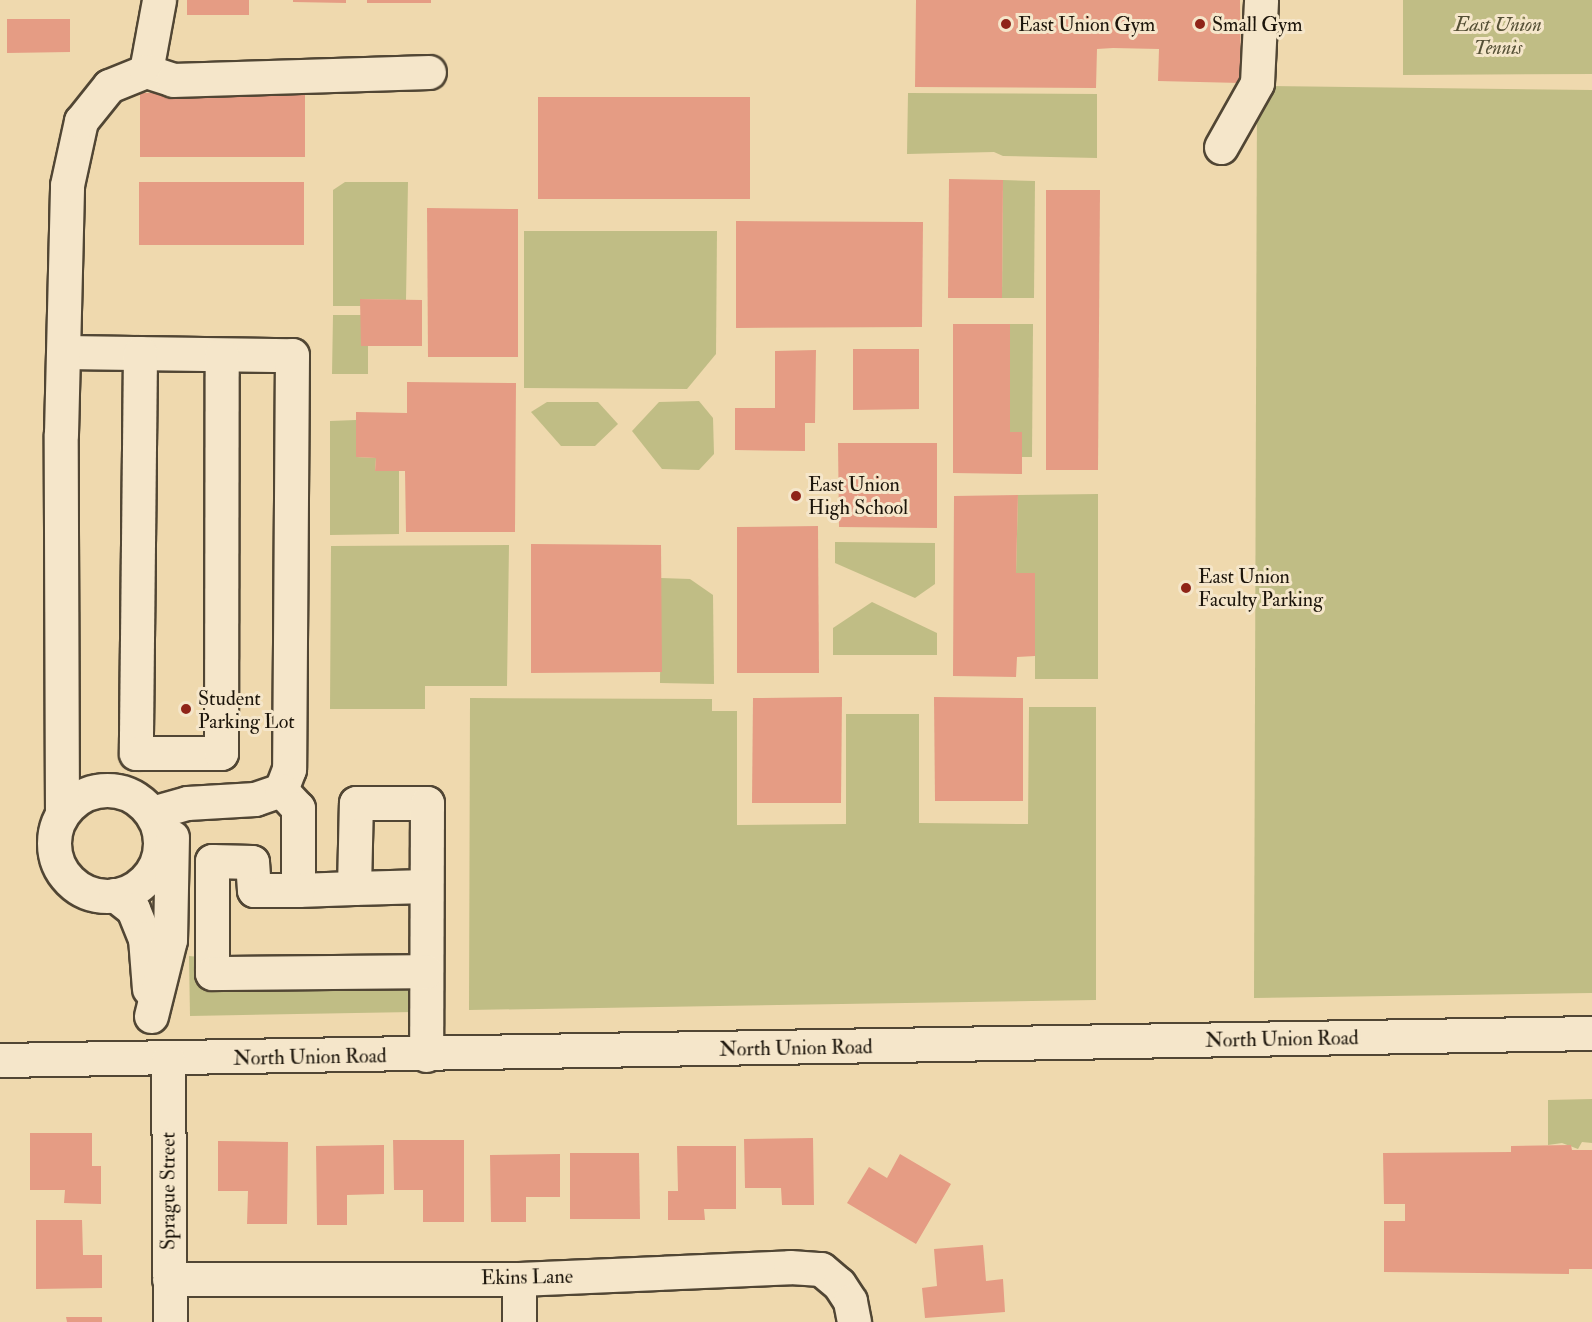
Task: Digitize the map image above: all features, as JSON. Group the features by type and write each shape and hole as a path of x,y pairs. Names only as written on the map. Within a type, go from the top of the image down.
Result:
{"street":[{"path":"146,71 159,0"},
{"path":"1221,147 1257,83 1261,0"},
{"path":"161,811 160,847 155,864 131,890 115,895 97,895 67,878 54,847 62,814 64,352 68,185 81,121 109,86 146,71 172,80 429,72"},
{"path":"64,352 292,355 285,780 298,808 298,890"},
{"path":"140,354 136,753 221,753 222,355"},
{"path":"62,814 74,801 106,790 124,792 161,811 187,803 255,799 285,780"},
{"path":"354,888 356,803 427,803 426,1055"},
{"path":"151,1016 170,940 161,811"},
{"path":"426,886 254,890 252,862 212,861 212,973 426,970"},
{"path":"115,895 132,909 145,938 151,1016"},
{"name":"Sprague Street","path":"151,1016 160,1060 170,1322"},
{"name":"North Union Road","path":"0,1060 160,1060 1592,1033"},
{"name":"Ekins Lane","path":"169,1279 519,1279 821,1269 850,1301 854,1322"},
{"path":"519,1279 519,1322"}],"green space":[{"name":"East Union Tennis","path":"1403,0 1592,0 1592,74 1403,75"},
{"path":"1266,86 1592,90 1592,993 1254,998 1257,96"},
{"path":"908,93 1097,94 1097,158 1003,156 994,152 907,154"},
{"path":"1003,180 1035,181 1034,298 1002,298"},
{"path":"345,182 408,182 406,300 361,299 361,306 333,306 333,190"},
{"path":"524,231 717,231 716,354 687,389 524,388"},
{"path":"333,315 361,315 361,346 368,346 368,374 332,374"},
{"path":"1010,324 1033,324 1032,457 1022,457 1010,432"},
{"path":"699,401 713,418 714,454 699,470 662,469 632,431 659,402"},
{"path":"547,402 598,402 618,424 595,446 561,446 531,412"},
{"path":"356,420 356,457 376,458 375,471 399,471 399,534 330,535 330,421"},
{"path":"1098,494 1098,679 1035,679 1035,574 1016,573 1018,495"},
{"path":"835,542 935,543 935,584 915,598 835,563"},
{"path":"509,545 507,686 425,686 425,709 330,709 331,546"},
{"path":"661,578 690,579 713,595 714,684 660,683"},
{"path":"872,602 937,633 937,655 833,655 833,628"},
{"path":"470,698 712,699 712,711 737,711 737,825 846,824 846,714 919,714 919,823 1028,824 1029,707 1096,707 1096,1000 469,1010"},
{"path":"189,956 412,976 413,1012 190,1016"},
{"path":"1592,1099 1592,1143 1582,1142 1578,1149 1562,1143 1548,1145 1548,1100"}],"building":[{"path":"187,0 249,0 249,15 187,15"},
{"path":"293,0 346,0 346,3 293,2"},
{"path":"367,0 431,0 431,3 367,3"},
{"name":"East Union Gym","path":"916,0 1240,0 1241,83 1158,81 1159,49 1113,48 1097,49 1096,88 915,87"},
{"path":"7,19 70,19 70,52 7,53"},
{"path":"305,92 305,157 140,157 140,93"},
{"path":"538,97 750,97 750,199 538,199"},
{"path":"949,179 1003,180 1002,298 948,298"},
{"path":"139,182 304,182 304,245 139,245"},
{"path":"1046,190 1100,190 1098,470 1046,470"},
{"path":"427,208 518,209 518,357 428,357"},
{"path":"736,221 923,222 922,327 736,328"},
{"path":"360,299 422,300 422,346 361,346"},
{"path":"953,324 1010,324 1010,432 1022,432 1022,474 953,473"},
{"path":"853,349 919,349 919,409 853,410"},
{"path":"816,350 815,423 805,423 805,451 735,450 735,408 775,408 775,351"},
{"path":"407,382 516,383 515,532 406,532 405,471 375,471 376,458 356,457 356,412 407,413"},
{"path":"838,443 937,443 937,528 839,527"},
{"path":"1018,495 1016,573 1035,573 1035,656 1017,657 1016,677 953,676 954,496"},
{"path":"818,526 819,673 737,673 737,527"},
{"path":"531,544 661,545 662,672 531,673"},
{"path":"842,697 841,803 752,803 753,698"},
{"path":"934,697 1023,698 1023,801 935,801"},
{"path":"30,1133 92,1133 92,1166 101,1166 101,1204 64,1203 65,1190 30,1190"},
{"path":"813,1138 814,1205 782,1205 781,1188 745,1188 744,1139"},
{"path":"393,1140 464,1140 464,1222 423,1222 423,1190 394,1190"},
{"path":"218,1141 288,1142 287,1224 247,1224 248,1191 218,1191"},
{"path":"384,1145 384,1194 347,1195 347,1225 317,1225 316,1146"},
{"path":"1571,1145 1572,1150 1592,1150 1592,1269 1569,1269 1569,1274 1384,1272 1384,1221 1405,1221 1405,1204 1384,1204 1383,1153 1511,1152 1511,1146"},
{"path":"677,1146 736,1146 736,1209 704,1209 705,1220 668,1220 668,1191 678,1191"},
{"path":"570,1153 639,1153 640,1219 570,1219"},
{"path":"560,1154 560,1197 526,1197 526,1222 491,1222 490,1155"},
{"path":"900,1154 951,1184 916,1244 847,1203 869,1167 887,1178"},
{"path":"36,1220 82,1220 83,1255 102,1255 102,1288 36,1289"},
{"path":"983,1245 986,1281 1003,1279 1005,1312 925,1318 922,1288 937,1286 934,1249"},
{"path":"66,1317 102,1317 102,1322 67,1322"}],"place":[{"name":"East Union Gym","path":"1006,24"},
{"name":"Small Gym","path":"1200,24"},
{"name":"East Union High School","path":"796,496"},
{"name":"East Union Faculty Parking","path":"1186,588"},
{"name":"Student Parking Lot","path":"186,709"}]}
